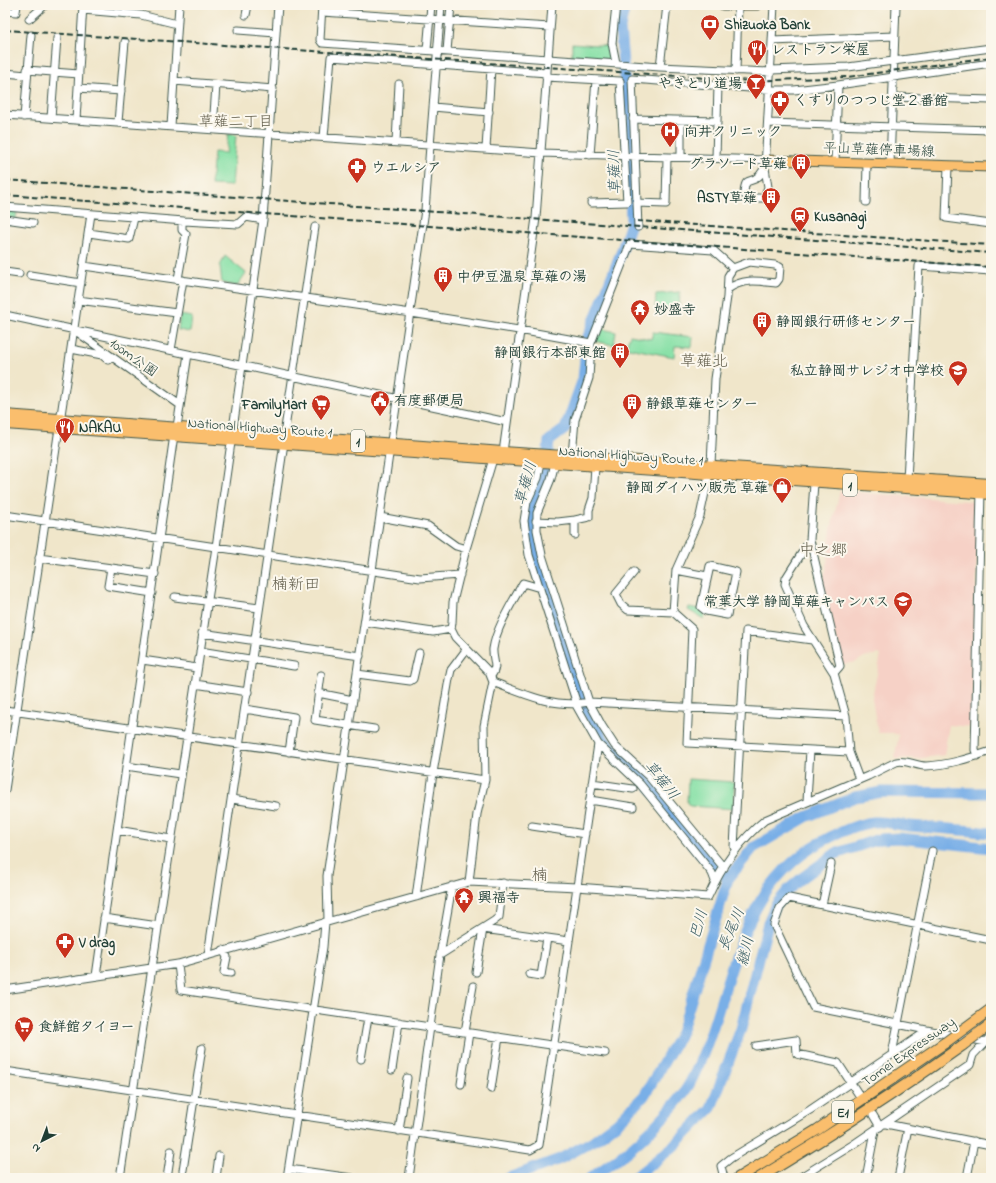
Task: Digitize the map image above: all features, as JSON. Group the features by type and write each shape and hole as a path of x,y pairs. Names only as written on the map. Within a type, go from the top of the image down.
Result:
{"highway":[{"name":"National Highway Route 1","path":"5,414 60,423"},
{"name":"National Highway Route 1","path":"5,424 60,423 390,447 572,456 814,482 986,489"},
{"name":"National Highway Route 1","path":"390,447 493,459 595,466 907,479 986,489"},
{"name":"Tomei Expressway","path":"738,1178 817,1130 946,1042 991,1009"},
{"name":"Tomei Expressway","path":"759,1178 896,1092 991,1024"}],"main road":[{"path":"723,5 756,5"},
{"name":"平山草薙停車場線","path":"766,164 835,162 991,167"}],"street":[{"path":"5,11 16,12 17,5"},
{"path":"29,19 45,5"},
{"path":"171,126 179,5"},
{"path":"246,16 248,5"},
{"path":"120,1178 180,774 200,651 206,601 216,547 263,220 278,5"},
{"path":"427,50 431,5"},
{"path":"287,1178 323,947 326,922 327,876 425,210 441,5"},
{"path":"447,51 451,5"},
{"path":"552,5 536,218 503,452 493,459 466,549 453,602 452,629 466,650 492,679 540,700 577,705 589,702 846,716"},
{"path":"616,5 612,43 617,63"},
{"path":"660,67 667,5"},
{"path":"766,164 760,176 748,180 744,184 744,194 748,198 764,198 768,187 766,164 774,5"},
{"path":"890,164 896,5"},
{"path":"736,71 738,6"},
{"path":"76,120 83,8 141,15 177,24"},
{"path":"550,26 440,20 322,8 320,40 322,43 736,71 825,69 893,62 991,48"},
{"path":"238,30 276,33"},
{"path":"24,117 31,35"},
{"path":"772,40 894,36"},
{"path":"51,118 57,38"},
{"path":"118,122 125,42"},
{"path":"324,137 330,57 491,68 596,80 620,81 627,202 591,203"},
{"path":"638,226 632,79 794,90 991,63"},
{"path":"486,149 491,68"},
{"path":"5,73 54,72 79,74"},
{"path":"590,155 596,80"},
{"path":"174,81 273,89"},
{"path":"396,142 399,84"},
{"path":"213,129 216,85"},
{"path":"716,158 718,85"},
{"path":"835,162 838,85"},
{"path":"78,88 121,90"},
{"path":"892,97 991,100"},
{"path":"433,107 488,112"},
{"path":"5,115 541,153 716,158 766,164"},
{"path":"633,119 717,121"},
{"path":"680,157 681,120"},
{"path":"768,123 991,130"},
{"path":"637,203 666,204 667,156"},
{"path":"866,202 867,163"},
{"path":"948,166 946,218 991,224"},
{"path":"5,207 134,218 238,224 246,217 263,220"},
{"path":"5,790 44,522 92,214"},
{"path":"89,233 129,239 134,218"},
{"path":"5,219 33,223"},
{"path":"171,350 177,313 186,234 182,230 182,221"},
{"path":"208,955 248,692 315,227"},
{"path":"572,456 575,420 589,378 591,343 630,244 713,250 734,268"},
{"path":"673,612 676,570 700,516 709,470 716,379 728,289 728,276 734,268 749,262 763,263 780,267 780,279 776,283 744,280 736,283 728,289"},
{"path":"84,266 411,313 591,343"},
{"path":"907,479 919,266 991,271"},
{"path":"5,272 20,274"},
{"path":"30,275 81,283"},
{"path":"78,300 177,313"},
{"path":"5,315 507,422"},
{"name":"100m公園","path":"74,329 180,405"},
{"path":"71,349 102,355 113,364"},
{"path":"96,976 175,431 188,354"},
{"path":"540,462 536,486 528,502 524,520 529,555 577,705 598,744 640,784 712,873 715,881"},
{"path":"555,463 551,480 539,506 536,521 541,551 589,702 615,746 649,777 724,868"},
{"path":"536,521 558,522 589,517 589,510 593,498 595,466"},
{"path":"814,482 810,540 821,580 840,666 834,673"},
{"path":"977,756 976,742 986,489"},
{"path":"5,516 420,578 460,575"},
{"path":"380,517 428,526 456,546 466,549"},
{"path":"575,520 575,535"},
{"path":"810,540 786,578 785,584 798,616 834,673 846,716 850,752 859,779"},
{"path":"39,558 155,574"},
{"path":"710,566 736,572 727,615 706,611 701,607 708,576 710,566"},
{"path":"111,568 108,586 152,593"},
{"path":"676,570 708,576"},
{"path":"634,572 616,594 621,604 632,611 673,612 692,629 687,743 850,752"},
{"path":"469,882 478,814 486,780 484,726 492,679 496,667 493,650 509,607 523,583 540,588"},
{"path":"175,597 259,608"},
{"path":"548,614 559,611"},
{"path":"365,622 433,632 452,629"},
{"path":"736,850 734,847 746,631 812,640"},
{"path":"202,633 360,656"},
{"path":"416,897 433,773 451,670 466,650"},
{"path":"200,651 294,666"},
{"path":"357,674 410,681 413,679 419,652"},
{"path":"142,660 197,668"},
{"path":"321,675 314,720 374,730"},
{"path":"195,684 248,692"},
{"path":"318,694 353,700"},
{"path":"245,709 294,717 289,752"},
{"path":"5,710 486,780"},
{"path":"5,1072 530,1150 539,1145 598,744"},
{"path":"807,801 810,750"},
{"path":"5,990 178,964 469,882 577,887 708,897 715,881 736,850 754,830 766,820 900,761 925,766 947,764 991,752"},
{"path":"126,766 180,774"},
{"path":"592,783 633,789"},
{"path":"232,799 276,806"},
{"path":"590,800 633,807"},
{"path":"532,826 585,834"},
{"path":"117,830 171,839"},
{"path":"892,1054 932,851"},
{"path":"822,905 831,864"},
{"path":"440,955 483,929 498,916 503,883"},
{"path":"409,1178 440,955 452,886"},
{"path":"989,1040 926,1031 813,1007 774,925 780,908 789,898 991,940"},
{"path":"104,918 158,926"},
{"path":"483,929 569,941"},
{"path":"476,972 483,929"},
{"path":"529,974 541,976 547,938"},
{"path":"224,950 227,957 224,972 231,973"},
{"path":"178,964 181,990 554,1045 604,1054"},
{"path":"460,1084 473,986"},
{"path":"361,1059 368,1018"},
{"path":"392,1070 399,1022"},
{"path":"724,1178 721,1166 731,1158 810,1110 926,1031"},
{"path":"491,1089 499,1037"},
{"path":"756,1046 796,1040 797,1054 838,1062 859,1095"},
{"path":"799,1178 880,1127 970,1065 973,1054 989,1040"},
{"path":"183,1170 202,1048"},
{"path":"399,1131 407,1078"},
{"path":"866,1178 880,1127 873,1115"},
{"path":"880,1127 908,1128 991,1145"},
{"path":"898,1178 908,1128"},
{"path":"967,1178 974,1141"},
{"path":"167,1178 171,1151"},
{"path":"216,1178 219,1156"},
{"path":"289,1169 352,1178"}],"shaded area":[{"name":"常葉大学 静岡草薙キャンパス","path":"840,491 978,502 973,727 949,725 944,755 915,759 896,759 895,755 899,735 893,733 878,733 872,698 881,655 878,654 864,657 856,662 842,665 822,582 826,570 831,529"}],"green space":[{"path":"572,43 609,46 611,60 572,58"},
{"path":"228,134 236,135 232,186 211,185 214,152 226,153"},
{"path":"5,210 17,211 16,219 5,217"},
{"path":"225,256 246,273 237,286 222,283 220,266"},
{"path":"680,292 679,310 655,307 656,294"},
{"path":"180,315 192,317 190,332 178,330"},
{"path":"598,328 616,332 614,344 626,346 630,335 651,339 653,332 693,337 692,347 675,346 674,357 594,341"},
{"path":"689,607 699,609 705,614 704,619 688,610"},
{"path":"688,779 734,782 734,809 690,806 687,803"}],"waterway":[{"name":"草薙川","path":"625,5 620,28 628,121 631,223 621,253 587,339 583,379 565,429 549,441 546,471 533,504 530,524 536,557 586,710 604,740 647,782 682,831 703,856 728,879"},
{"name":"巴川","path":"509,1178 560,1159 593,1141 617,1123 644,1096 681,1033 728,879 753,848 806,817 855,797 882,792 991,793"},
{"name":"長尾川","path":"590,1178 622,1156 641,1140 668,1112 688,1087 704,1051 738,950 751,918 769,889 792,863 823,841 854,827 867,823 883,822 910,826 991,833"},
{"name":"継川","path":"634,1178 674,1146 711,1108 741,1029 768,923 775,906 789,889 835,854 879,839 899,838 991,848"}],"railway":[{"path":"5,30 751,81 847,77 991,57"},
{"path":"5,180 991,253"},
{"path":"5,195 991,267"},
{"path":"637,221 991,245"}],"place":[{"name":"Shizuoka Bank","path":"710,41"},
{"name":"レストラン栄屋","path":"757,66"},
{"name":"やきとり道場","path":"756,100"},
{"name":"くすりのつつじ堂２番館","path":"780,117"},
{"name":"向井クリニック","path":"670,148"},
{"name":"グラソード草薙","path":"801,180"},
{"name":"ウエルシア","path":"357,184"},
{"name":"ASTY草薙","path":"771,214"},
{"name":"Kusanagi","path":"800,233"},
{"name":"中伊豆温泉 草薙の湯","path":"443,293"},
{"name":"妙盛寺","path":"640,326"},
{"name":"静岡銀行研修センター","path":"762,338"},
{"name":"静岡銀行本部東館","path":"620,369"},
{"name":"私立静岡サレジオ中学校","path":"958,387"},
{"name":"有度郵便局","path":"380,417"},
{"name":"静銀草薙センター","path":"632,420"},
{"name":"FamilyMart","path":"321,421"},
{"name":"NAKAU","path":"65,444"},
{"name":"静岡ダイハツ販売 草薙","path":"782,504"},
{"name":"常葉大学 静岡草薙キャンパス","path":"903,618"},
{"name":"興福寺","path":"464,914"},
{"name":"V drag","path":"65,959"},
{"name":"食鮮館タイヨー","path":"24,1043"}],"district":[{"name":"草薙二丁目","path":"236,121"},
{"name":"草薙北","path":"704,360"},
{"name":"中之郷","path":"823,549"},
{"name":"楠新田","path":"296,583"},
{"name":"楠","path":"540,874"}]}
